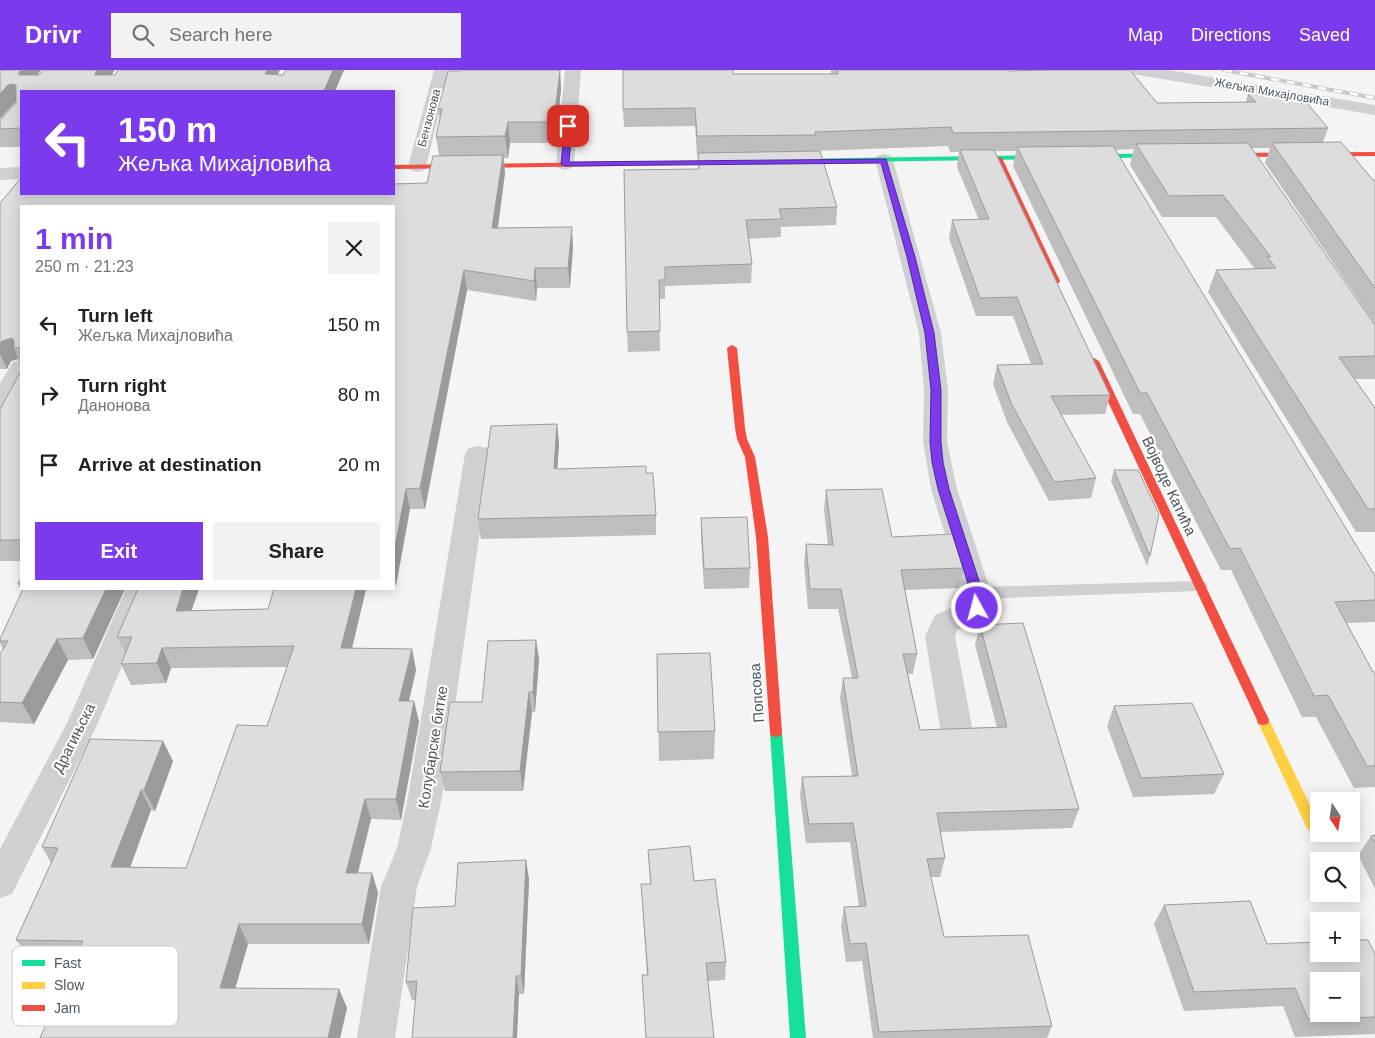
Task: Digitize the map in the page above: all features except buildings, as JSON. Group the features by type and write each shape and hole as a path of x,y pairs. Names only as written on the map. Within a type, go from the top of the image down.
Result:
{"street":[{"name":"Бензонова","path":"416,166 442,70"},
{"path":"565,164 573,70"},
{"name":"Жељка Михајловића","path":"1139,70 1375,110"},
{"path":"1209,155 1253,163 1375,154"},
{"path":"776,162 1180,155"},
{"path":"1114,156 1129,181"},
{"path":"998,158 1060,289"},
{"path":"884,160 930,333 936,390 935,442 938,462 944,489 977,593 977,608 944,623 940,636 956,727"},
{"path":"395,167 746,162"},
{"path":"0,174 20,173"},
{"name":"Попсова","path":"732,348 742,439 750,457 762,537 798,1038"},
{"name":"Војводе Катића","path":"1089,352 1310,820"},
{"path":"0,403 20,369"},
{"name":"Колубарске битке","path":"376,1038 399,887 414,848 425,797 478,454"},
{"name":"Драгињска","path":"0,883 86,715 140,590"}],"lane":[{"path":"977,593 1200,586"}],"railway":[{"path":"1224,70 1375,98"}],"traffic: fast":[{"path":"787,161 1171,155"},
{"path":"776,732 798,1038"}],"traffic: slow":[{"path":"614,164 736,162"},
{"path":"1263,720 1310,820"}],"traffic: jam":[{"path":"1219,155 1375,154"},
{"path":"998,158 1056,281"},
{"path":"395,167 614,164"},
{"path":"732,348 740,428 742,439 750,457 762,537 776,732"},
{"path":"1094,361 1263,720"}],"route":[{"path":"568,126 565,164 884,160 930,333 936,390 935,442 938,462 944,489 977,593 977,608"}]}
